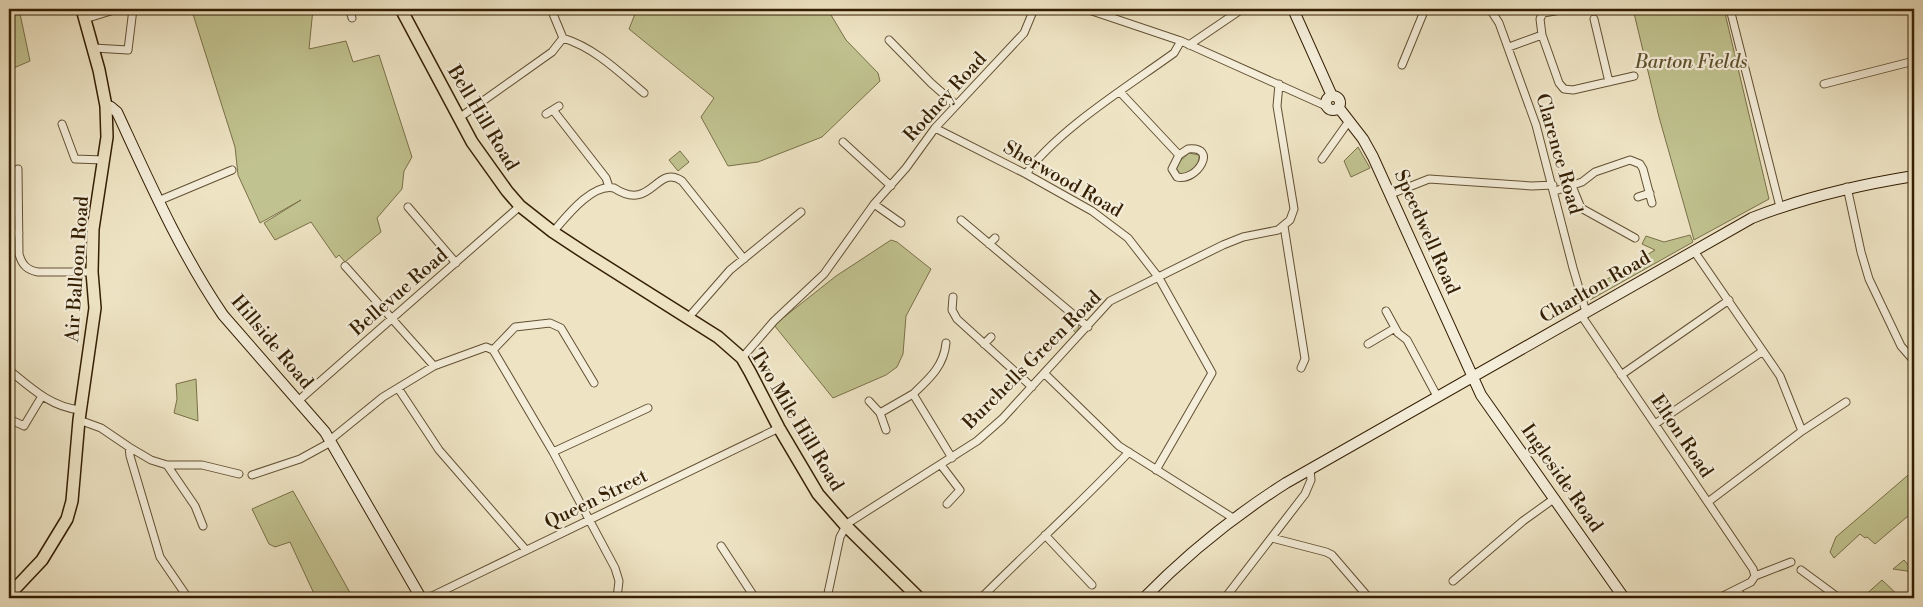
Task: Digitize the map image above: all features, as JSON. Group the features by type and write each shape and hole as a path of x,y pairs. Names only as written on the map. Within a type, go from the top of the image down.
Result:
{"main road":[{"name":"Bell Hill Road","path":"405,10 459,118 487,164 520,206 553,232"},
{"name":"Air Balloon Road","path":"9,595 42,560 67,519 72,501 80,415 95,308 92,272 93,230 107,137 106,106 94,48 84,14"},
{"name":"Two Mile Hill Road","path":"553,232 718,337 742,358 779,428 818,494 845,526 919,598"}],"street":[{"path":"84,14 117,9"},
{"path":"94,48 128,50 133,9"},
{"path":"352,18 350,10 358,9"},
{"path":"550,9 563,38 577,42 605,60 644,92"},
{"name":"Rodney Road","path":"742,358 774,320 824,274 874,204 891,186 935,128 1024,33 1034,9"},
{"path":"1086,9 1181,41 1279,84 1332,110 1339,108"},
{"path":"1189,45 1242,9"},
{"name":"Speedwell Road","path":"1293,9 1332,96 1340,100 1339,108 1373,156 1472,377"},
{"name":"Speedwell Road","path":"1298,9 1310,46"},
{"path":"1402,65 1425,9"},
{"name":"Clarence Road","path":"1490,9 1500,23 1536,125 1554,188 1584,313"},
{"path":"1566,9 1543,13 1540,19 1542,34 1559,83 1564,89 1573,90 1634,76"},
{"path":"1730,9 1780,207"},
{"path":"1594,19 1609,82"},
{"path":"1509,47 1542,34"},
{"path":"459,118 552,52 563,38"},
{"path":"889,40 931,83 956,105"},
{"path":"1026,174 1054,145 1120,92 1174,53 1181,41"},
{"path":"1824,84 1914,61"},
{"path":"1279,84 1277,106 1294,209 1290,220 1284,226 1305,359 1301,368"},
{"path":"1120,92 1179,155"},
{"path":"1326,106 1327,99 1332,96"},
{"name":"Hillside Road","path":"106,106 111,107 117,112 158,201 194,268 223,315 298,401 330,441 421,598"},
{"path":"546,114 556,108 606,178 609,187"},
{"path":"1322,159 1349,121"},
{"path":"62,124 75,159 104,160"},
{"name":"Sherwood Road","path":"935,128 1026,174 1111,223 1128,238 1159,278 1212,373 1156,470"},
{"path":"843,142 891,186"},
{"path":"1196,149 1202,152 1204,157 1197,170 1182,179 1173,174 1172,169 1179,155 1188,150 1196,149"},
{"path":"1391,194 1429,179 1554,188 1572,186 1594,172 1630,160 1640,164 1643,169 1652,203"},
{"path":"18,169 21,260 31,271 92,272"},
{"path":"158,201 232,170"},
{"name":"Charlton Road","path":"1144,598 1194,551 1233,518 1286,483 1752,218 1780,207 1847,187 1914,176"},
{"path":"553,232 568,213 600,189 609,187 634,197 646,192 663,179 673,177 678,178 744,259"},
{"path":"1572,186 1581,208 1634,238"},
{"path":"1847,187 1861,252 1869,279 1901,346 1914,361"},
{"path":"1638,197 1650,193"},
{"path":"874,204 901,223"},
{"name":"Bellevue Road","path":"298,401 520,206"},
{"path":"408,207 456,263"},
{"path":"688,318 730,270 802,212"},
{"path":"961,220 1088,327"},
{"name":"Burchells Green Road","path":"845,526 977,441 1002,419 1046,374 1110,301 1223,245 1243,237 1278,230 1284,226"},
{"path":"9,233 19,232"},
{"path":"989,244 995,238"},
{"path":"1694,251 1780,376 1802,431"},
{"path":"345,266 434,366"},
{"path":"953,297 952,310 957,319 1032,387"},
{"path":"1621,375 1729,300"},
{"path":"1386,311 1395,328 1407,340 1437,396"},
{"name":"Elton Road","path":"1584,313 1621,375 1753,569 1755,576"},
{"path":"493,350 515,327 550,323 561,328 594,383"},
{"path":"1368,344 1395,328"},
{"path":"984,344 991,337"},
{"path":"880,413 913,394 940,366 945,356 946,343"},
{"path":"252,475 300,459 330,441 383,397 434,366 486,347 493,350 553,452 590,520 615,568 619,581 617,598"},
{"path":"1655,424 1763,351"},
{"path":"9,370 42,396 58,406 80,415 151,460 167,465 202,465 239,474"},
{"path":"1046,374 1103,431 1129,452 1233,518"},
{"name":"Ingleside Road","path":"1472,377 1481,395 1624,598"},
{"path":"398,388 439,450 526,550"},
{"path":"913,394 952,458"},
{"path":"9,419 24,426 42,396"},
{"path":"869,401 880,413 886,430"},
{"path":"1708,502 1802,431 1846,402"},
{"path":"553,452 648,408"},
{"name":"Queen Street","path":"428,598 779,428"},
{"path":"129,447 160,557 188,598"},
{"path":"981,598 1045,535 1070,514 1129,452"},
{"path":"167,465 195,506 203,526"},
{"path":"940,465 960,490 947,504"},
{"path":"1225,598 1305,494 1311,480 1310,469"},
{"path":"1453,581 1523,521 1555,498"},
{"path":"826,598 840,537 845,526"},
{"path":"1045,535 1092,584"},
{"path":"1272,538 1332,555 1369,598"},
{"path":"721,546 755,598"},
{"path":"1719,598 1750,582 1755,576 1791,562"},
{"path":"1801,570 1839,598"},
{"path":"1737,589 1743,598"}],"green space":[{"path":"9,9 19,9 30,61 9,70"},
{"path":"204,9 313,9 309,49 346,41 353,62 379,55 412,157 404,171 402,189 377,218 381,232 345,262 339,255 336,258 311,222 275,240 264,223 301,200 260,223 238,175 235,147 192,11"},
{"path":"637,9 828,10 846,40 878,73 880,81 822,137 758,162 728,166 701,117 714,98 629,29"},
{"name":"Barton Fields","path":"1633,9 1724,9 1769,199 1694,240 1659,117"},
{"path":"1358,147 1370,168 1351,177 1344,161"},
{"path":"680,151 689,162 678,171 669,160"},
{"path":"1189,153 1199,155 1198,163 1190,171 1178,174 1176,169 1179,162"},
{"path":"1690,235 1693,242 1590,300 1586,290 1591,289 1655,250 1642,244 1646,236 1664,242"},
{"path":"891,240 897,242 931,269 906,316 903,354 897,367 886,375 833,398 774,325 836,276"},
{"path":"1065,312 1078,324 1079,328 1076,333 1068,325"},
{"path":"196,379 198,421 174,413 177,399 176,384"},
{"path":"1914,470 1914,511 1875,544 1860,534 1834,558 1830,552 1836,537"},
{"path":"293,491 353,598 316,598 290,542 275,547 269,544 252,509"},
{"path":"1904,560 1914,572 1893,569"},
{"path":"1882,580 1901,598 1862,598"}]}
